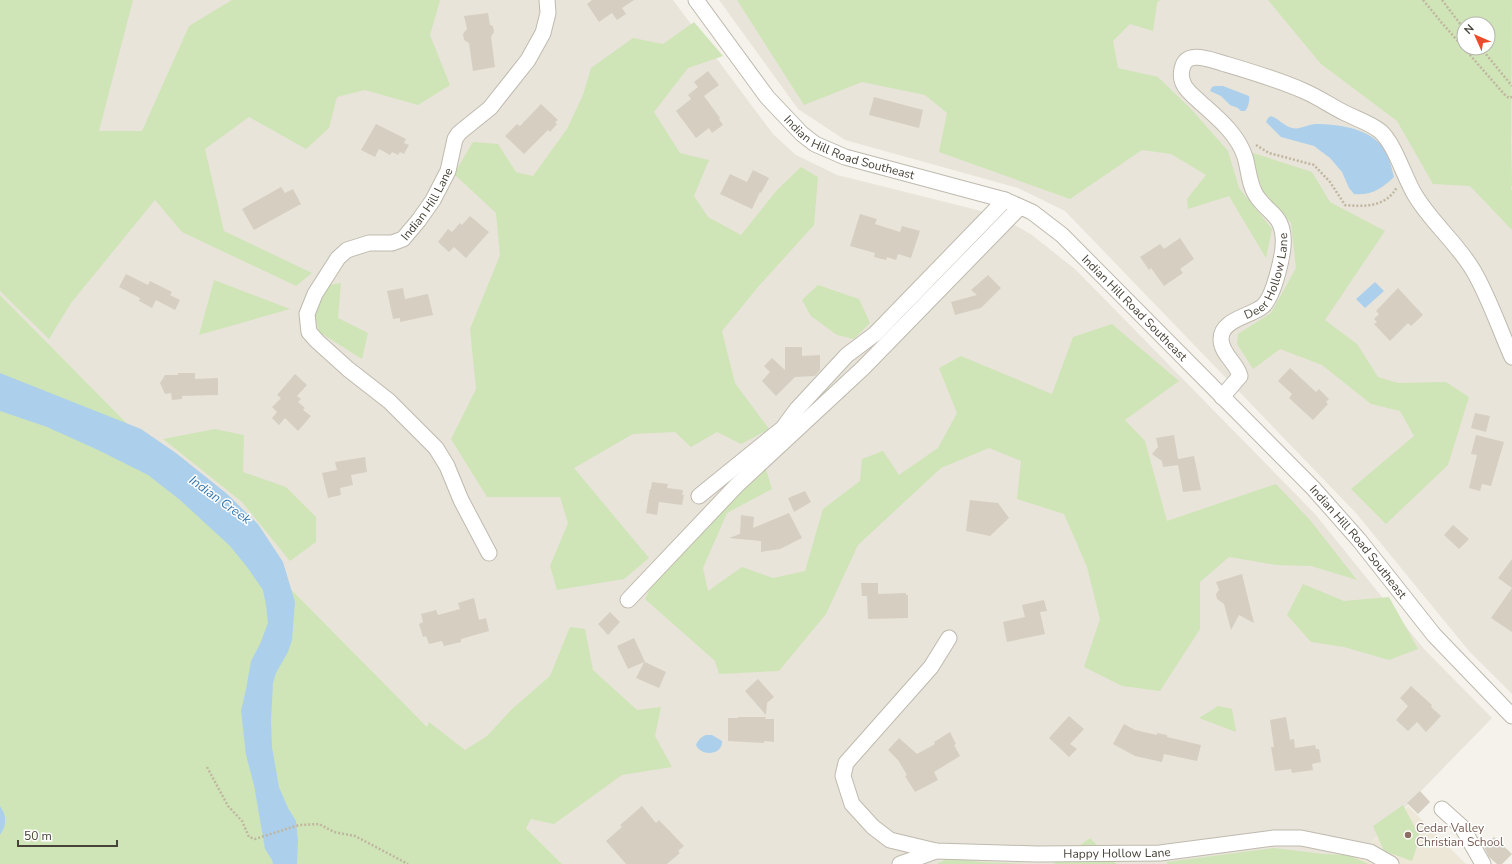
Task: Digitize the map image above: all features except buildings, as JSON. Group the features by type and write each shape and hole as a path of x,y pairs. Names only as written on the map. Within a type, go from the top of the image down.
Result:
{"street":[{"name":"Indian Hill Lane","path":"489,553 436,448 389,401 348,369 317,341 309,332 307,314 315,294 338,258 347,250 369,243 392,243 403,239 419,220 433,200 448,171 455,139 459,133 490,108 528,60 543,33 548,13 547,0"},
{"name":"Indian Hill Road Southeast","path":"696,0 767,97 802,134 815,144 845,157 1005,200 1038,216 1062,235 1318,494 1359,540 1434,635 1512,716"},
{"name":"Deer Hollow Lane","path":"1222,397 1240,376 1238,369 1225,353 1221,341 1222,333 1232,322 1262,307 1266,303 1275,285 1283,247 1283,236 1280,222 1258,198 1253,188 1240,146 1228,129 1187,91 1180,78 1182,67 1186,60 1194,56 1206,58 1248,70 1306,91 1344,113 1371,125 1381,132 1388,139 1404,173"},
{"path":"1404,173 1422,206 1473,270 1512,357"},
{"path":"699,496 783,428 797,409 847,355 875,334 1005,200"},
{"path":"628,600 737,485 863,368 1020,207"},
{"name":"Happy Hollow Lane","path":"949,638 931,667 846,762 844,776 852,804 873,827 890,840 936,851 1037,854 1160,853 1274,838 1301,838 1370,852 1391,864"},
{"path":"1442,809 1462,827 1483,864"},
{"path":"900,864 936,851"}],"path":[{"path":"1424,0 1504,94 1509,98 1512,97"},
{"path":"1442,0 1456,18"},
{"path":"1488,56 1512,86"},
{"path":"1252,142 1269,153 1314,165 1330,182 1345,205 1360,207 1380,204 1393,194 1404,173"},
{"path":"207,767 228,806 242,822 249,837 255,839 263,838 299,825 319,824 334,832 355,836 408,864"}],"shaded area":[{"path":"0,0 673,0 773,134 796,155 837,175 997,215 1032,235 1076,270 1315,514 1424,649 1492,718 1350,864 1117,864 1090,838 1053,864 992,864 949,858 936,864 562,864 0,295"},
{"path":"719,0 1512,0 1512,694 1469,651 1356,513 1065,211 1018,188 845,140 798,109"},
{"name":"Cedar Valley Christian School","path":"1408,806 1466,864 1350,864"}],"green space":[{"path":"0,0 133,0 99,131 142,131 189,26 232,0 440,0 430,35 450,85 418,105 365,90 337,97 329,128 306,149 249,117 205,149 224,231 312,273 296,286 182,232 155,200 71,303 49,339 0,291"},
{"path":"737,0 1160,0 1157,3 1153,31 1130,24 1113,41 1118,68 1158,77 1192,110 1228,151 1239,188 1272,229 1266,258 1229,196 1188,209 1187,199 1206,175 1171,154 1142,150 1070,199 939,152 947,113 925,95 862,82 804,105"},
{"path":"1268,0 1512,0 1512,230 1470,186 1433,184 1397,121 1321,64"},
{"path":"694,22 723,56 688,68 654,112 680,153 709,160 694,196 708,217 741,235 777,190 801,167 818,177 814,225 758,287 722,331 735,383 769,429 741,444 717,432 691,447 675,432 633,434 574,468 649,558 624,579 557,590 550,566 568,523 560,497 487,497 451,439 476,389 470,329 500,255 496,213 454,174 473,142 498,144 516,172 533,176 567,129 583,95 591,68 633,38 663,44"},
{"path":"1250,152 1312,172 1330,202 1385,231 1325,320 1357,344 1378,377 1398,383 1446,382 1469,397 1448,465 1386,524 1351,489 1414,436 1400,411 1371,404 1322,365 1280,349 1253,369 1237,344 1238,334 1271,313 1296,268 1291,223 1263,191"},
{"path":"214,280 290,309 199,335"},
{"path":"341,283 338,318 368,333 362,359 319,332 314,314 329,285"},
{"path":"818,285 859,299 870,323 854,339 837,335 811,316 802,300"},
{"path":"0,295 427,727 429,722 465,750 487,736 512,709 550,676 570,627 585,629 593,670 637,710 661,707 655,736 672,767 622,775 554,824 531,819 526,828 562,864 0,864"},
{"path":"1112,324 1179,381 1125,420 1145,441 1167,521 1276,484 1310,520 1357,580 1311,566 1276,565 1229,557 1200,582 1200,629 1160,691 1122,686 1084,667 1100,619 1087,567 1064,514 1017,499 1021,461 989,448 941,468 858,545 826,614 779,671 719,674 715,661 645,599 657,576 765,466 772,489 727,513 703,568 708,591 742,567 773,578 805,571 823,509 860,481 862,459 883,451 899,475 938,448 957,413 939,368 961,356 1052,394 1073,337"},
{"path":"215,429 244,435 243,472 286,487 316,517 316,542 290,561 242,502 163,439"},
{"path":"1303,584 1344,601 1389,597 1418,649 1389,660 1344,647 1311,642 1287,615"},
{"path":"1218,706 1232,709 1236,732 1199,718"},
{"path":"1403,805 1420,837 1412,861 1384,851 1373,826"},
{"path":"1090,838 1117,864 1053,864"},
{"path":"1274,848 1323,854 1348,855 1369,864 1167,864 1167,862"},
{"path":"949,858 982,862 1027,864 936,864"}],"water":[{"path":"1223,86 1249,96 1249,102 1246,110 1241,111 1230,105 1221,96 1210,91 1212,87"},
{"path":"1271,116 1286,126 1292,128 1316,124 1342,126 1361,131 1376,140 1382,146 1390,161 1394,177 1386,185 1376,190 1366,194 1354,194 1349,188 1342,172 1330,158 1314,146 1281,137 1266,122"},
{"path":"1375,282 1384,291 1365,308 1356,299"},
{"name":"Indian Creek","path":"0,373 141,429 176,453 226,493 258,524 283,562 295,602 292,640 288,652 276,673 273,683 271,721 272,747 279,787 288,808 296,821 298,841 297,864 273,864 265,849 254,785 246,755 241,711 251,661 260,644 268,623 263,590 230,546 180,500 148,475 47,427 0,411"},
{"path":"706,735 712,735 722,741 721,746 716,752 707,753 699,749 696,745 700,739"},
{"path":"0,806 4,813 5,824 0,835"}],"place":[{"name":"Cedar Valley Christian School","path":"1408,835"}]}
